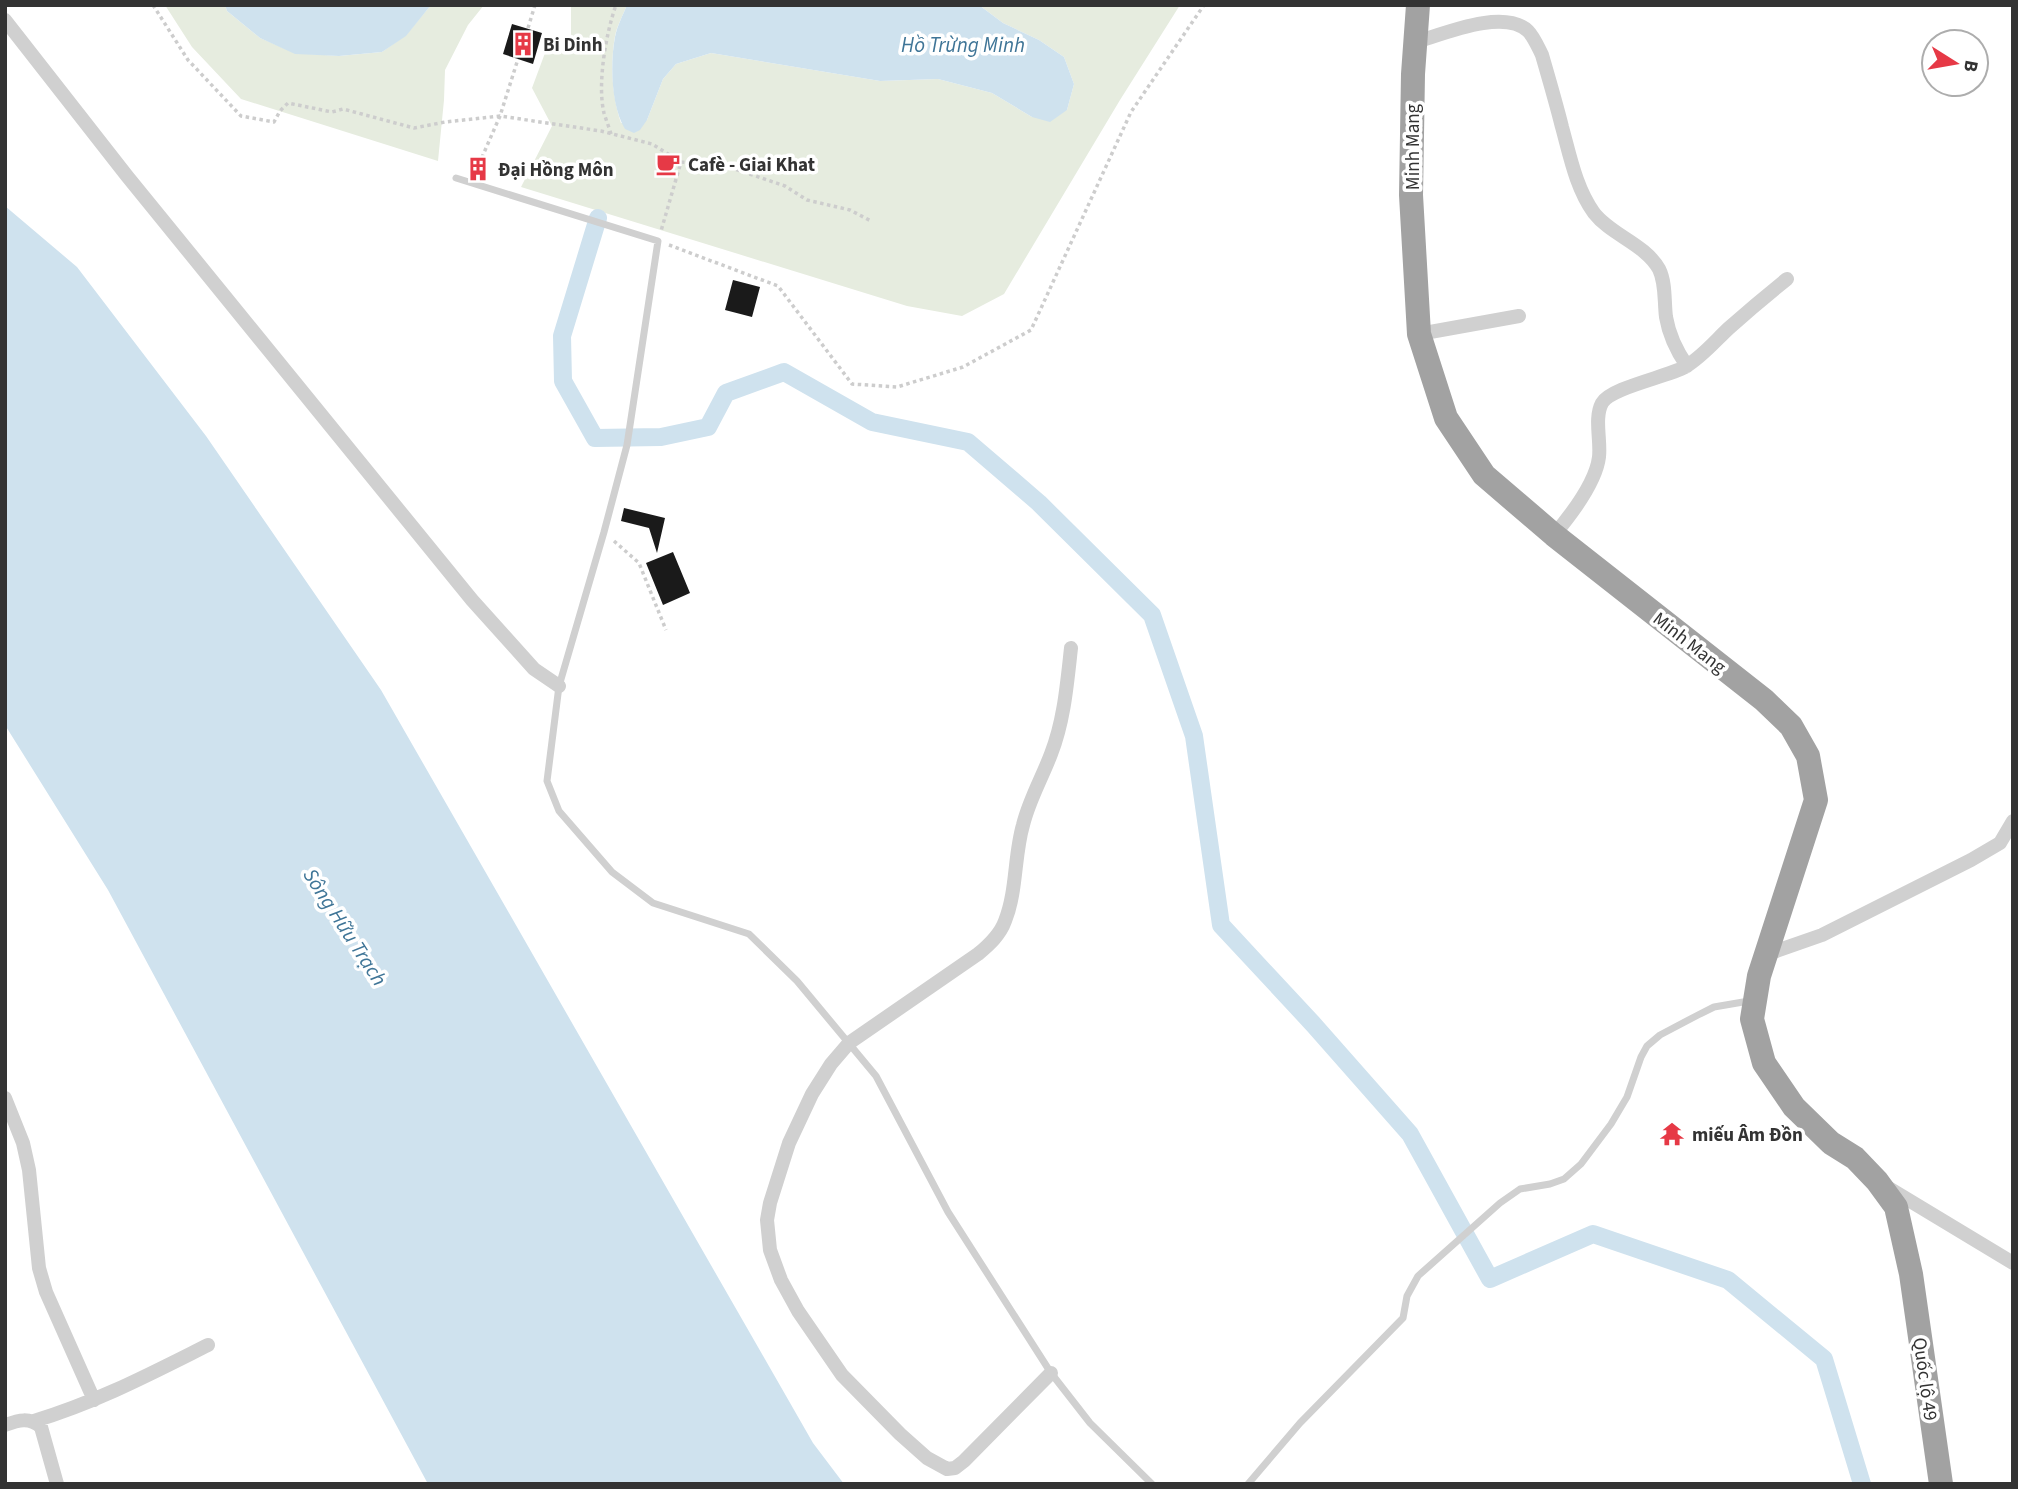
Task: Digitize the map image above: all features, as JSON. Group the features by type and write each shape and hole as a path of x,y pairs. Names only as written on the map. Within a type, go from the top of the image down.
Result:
{"highway":[{"name":"Minh Mang","path":"1418,5 1413,74 1411,195 1419,334 1446,418 1484,475 1553,535 1764,701 1791,726 1808,756 1816,800 1765,955 1752,1019 1764,1063 1794,1107 1831,1143 1854,1158 1877,1181 1896,1206 1911,1274"},
{"name":"Quốc lộ 49","path":"1911,1274 1941,1484"}],"street":[{"path":"5,20 144,197 472,600 534,669 559,686"},
{"path":"1416,42 1464,27 1489,23 1516,23 1527,30 1542,55 1574,172 1585,198 1595,214 1658,267 1663,279 1670,332 1676,349 1687,366"},
{"path":"1553,535 1577,505 1597,466 1599,420 1603,402 1613,392 1687,366 1787,278"},
{"path":"1419,334 1519,316"},
{"path":"1051,1373 964,1461 955,1468 947,1469 927,1458 900,1434 842,1375 798,1311 781,1280 770,1250 767,1220 789,1143 812,1094 831,1064 849,1043 978,954 1000,931 1010,904 1023,822 1052,752 1065,699 1072,648"},
{"path":"1765,955 1822,935 1971,860 2000,843 2013,821"},
{"path":"5,1098 19,1133 29,1170 38,1257 46,1292 94,1400"},
{"path":"1877,1181 2013,1263"},
{"path":"5,1424 21,1419 34,1421 94,1400 208,1345"},
{"path":"34,1421 41,1427 57,1484"}],"lane":[{"path":"456,178 658,241 627,446 559,686 547,781 559,811 612,872 653,902 749,934 797,981 876,1076 948,1212 1051,1373 1090,1423 1152,1484"},
{"path":"1248,1484 1300,1423 1403,1318 1407,1296 1418,1276 1516,1191 1564,1179 1581,1164 1627,1097 1647,1046 1660,1035 1714,1007 1754,1001"}],"path":[{"path":"153,5 188,60 241,116 274,122 288,103 332,112 343,109 414,128 500,116 601,131 652,144 681,162 726,166 785,186 807,200 850,210 872,221"},
{"path":"527,29 535,5"},
{"path":"611,134 603,111 602,76 608,26 616,5"},
{"path":"681,162 658,241 778,286 852,384 897,387 963,367 1031,330 1131,112 1205,5"},
{"path":"479,164 500,116 518,59"},
{"path":"604,532 639,563 667,630"}],"shaded area":[{"path":"165,5 225,5 227,11 260,38 295,53 339,56 382,52 406,35 431,5 484,5 468,25 445,70 438,161 241,99 192,47"},
{"path":"571,5 627,5 613,47 614,91 621,123 647,120 663,79 676,64 711,53 880,81 938,79 992,93 1032,117 1067,110 1074,84 1064,57 1039,40 1003,23 979,5 1180,5 1004,294 962,316 907,306 521,187 552,126 532,88 545,53 571,39"}],"water":[{"path":"225,5 431,5 406,36 382,52 339,56 295,54 260,38 227,11"},
{"name":"Hồ Trừng Minh","path":"627,5 979,5 1003,23 1039,40 1064,57 1074,84 1067,110 1050,122 1032,117 992,93 938,79 880,81 711,53 676,64 663,79 647,120 640,130 634,133 625,129 620,120 613,85 615,37"},
{"name":"Sông Hữu Trạch","path":"5,206 77,267 206,436 381,690 813,1443 844,1484 428,1484 108,890 5,725"}],"building":[{"name":"Bi Dinh","path":"512,24 542,33 533,64 503,54"},
{"path":"733,280 760,287 752,317 725,310"},
{"path":"624,508 665,518 657,553 649,528 621,521"},
{"path":"673,552 690,593 663,605 646,563"}],"waterway":[{"path":"598,218 562,336 563,381 595,438 661,437 708,427 726,393 784,372 872,422 968,442 1039,503 1152,615 1194,736 1221,925 1410,1134 1490,1279 1593,1234 1728,1280 1824,1359 1862,1484"}],"place":[{"name":"Bi Dinh","path":"523,44"},
{"name":"Cafè - Giai Khat","path":"668,164"},
{"name":"Đại Hồng Môn","path":"478,169"},
{"name":"miếu Âm Đồn","path":"1672,1134"}]}
